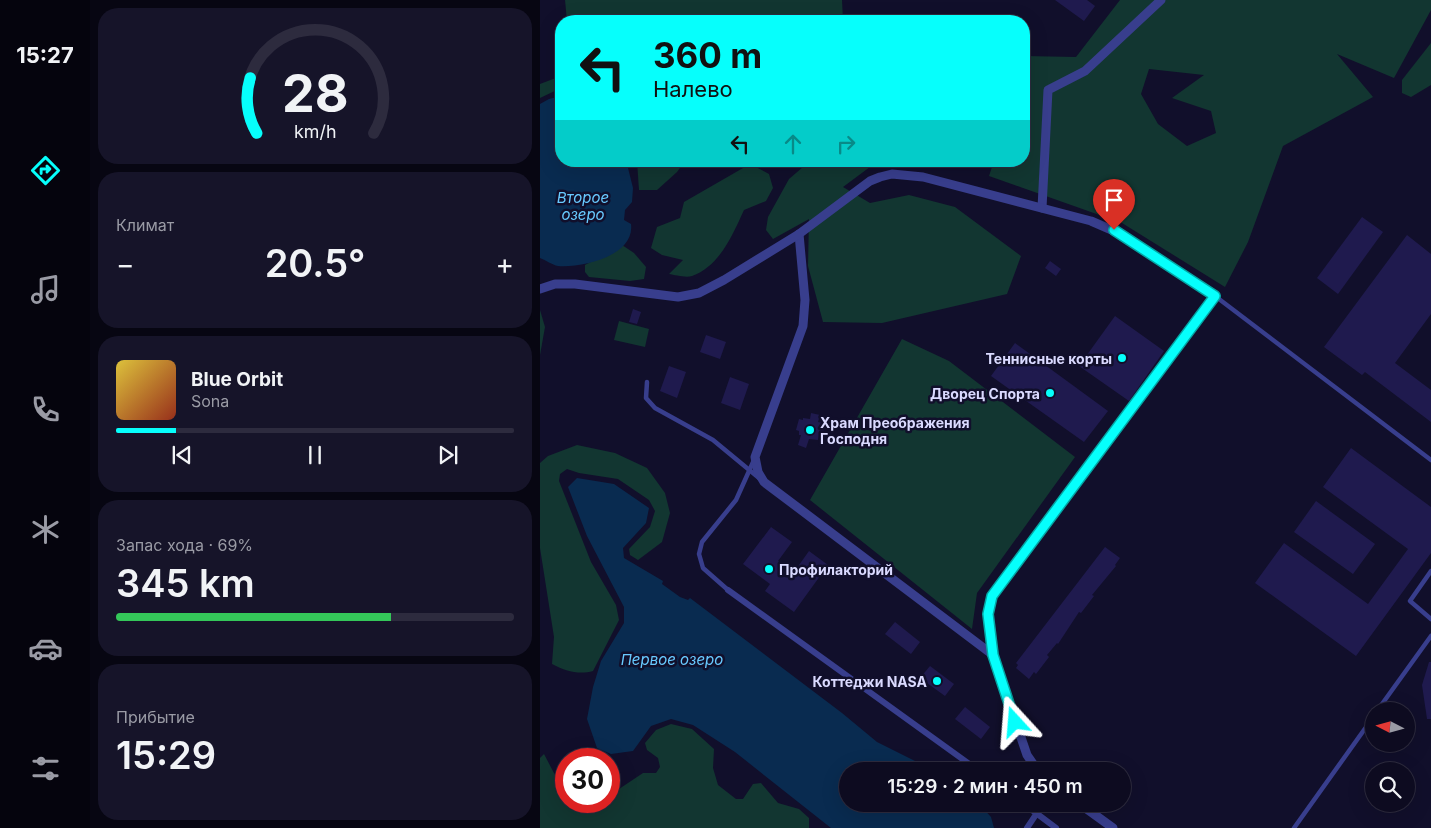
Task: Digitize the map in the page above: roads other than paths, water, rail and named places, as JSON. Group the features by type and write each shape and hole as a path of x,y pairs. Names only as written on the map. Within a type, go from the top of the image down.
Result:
{"street":[{"path":"1042,208 1048,90 1085,71 1161,0"},
{"path":"540,289 555,284 574,284 678,297 699,293 724,280 799,234 870,182 880,176 892,174 923,177 1091,221 1114,230 1215,296 992,596 988,614 993,655 1027,755 1032,762"},
{"path":"799,234 806,300 803,326 755,457 758,472 764,482 993,655"},
{"path":"728,590 967,762"},
{"path":"1091,812 1113,828"},
{"path":"1027,828 1037,813 1056,828"}],"lane":[{"path":"1215,296 1431,460"},
{"path":"647,382 646,398 655,408 713,440 764,482"},
{"path":"728,590 703,568 699,554 702,542 736,500 755,457"},
{"path":"1431,572 1410,601 1431,619"},
{"path":"1383,702 1431,636"},
{"path":"1294,828 1365,729"}],"water":[{"name":"Второе озеро","path":"555,98 555,167 628,167 633,188 632,202 625,210 624,220 631,224 630,235 625,244 605,258 580,265 558,266 540,258 540,104"},
{"name":"Первое озеро","path":"577,478 614,484 649,508 646,523 623,548 624,558 663,581 662,584 680,597 688,600 690,598 842,713 877,742 917,762 839,762 839,812 986,812 991,817 994,828 831,828 735,752 693,725 671,719 651,726 633,751 620,753 620,748 597,748 587,719 593,687 601,661 624,623 624,607 587,536 568,487"}],"place":[{"name":"Теннисные корты","path":"1122,358"},
{"name":"Дворец Спорта","path":"1050,393"},
{"name":"Храм Преображения Господня","path":"810,430"},
{"name":"Профилакторий","path":"769,569"},
{"name":"Коттеджи NASA","path":"937,681"}]}
